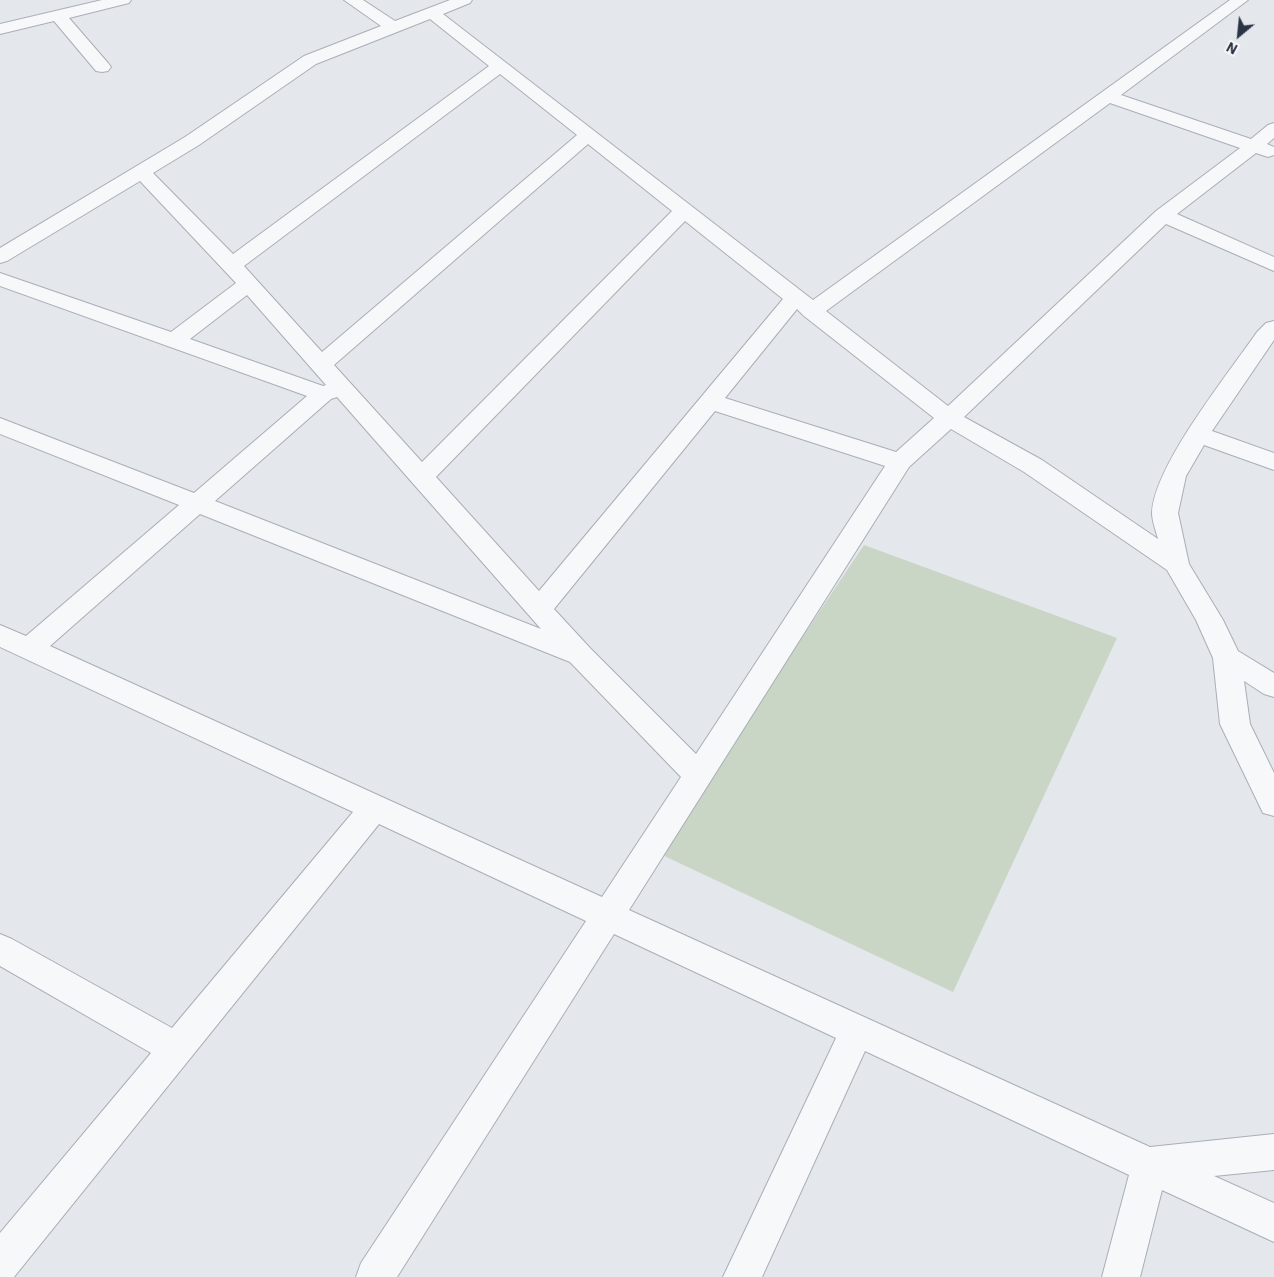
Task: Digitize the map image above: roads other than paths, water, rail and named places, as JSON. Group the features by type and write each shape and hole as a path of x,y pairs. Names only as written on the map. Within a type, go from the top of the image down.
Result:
{"street":[{"path":"0,29 123,0"},
{"path":"352,0 393,27"},
{"path":"0,256 192,141 310,60 464,0"},
{"path":"539,609 709,401 804,305 1108,96 1240,0"},
{"path":"430,12 949,418 1033,466 1176,564"},
{"path":"58,15 102,67"},
{"path":"232,266 500,66"},
{"path":"1108,96 1264,150"},
{"path":"375,1277 900,462 1163,215 1264,150 1274,129"},
{"path":"321,364 588,135"},
{"path":"142,172 232,266 321,364 332,391 422,478 580,655 698,776"},
{"path":"422,478 683,210"},
{"path":"1163,215 1274,265"},
{"path":"0,279 173,342 332,391"},
{"path":"173,342 248,284"},
{"path":"1274,328 1265,337 1198,435 1174,476 1165,513 1176,564 1209,620 1227,658 1235,724 1274,804"},
{"path":"28,649 332,391"},
{"path":"709,401 900,462"},
{"path":"0,425 580,655"},
{"path":"1198,435 1246,450 1274,462"},
{"path":"0,635 1274,1223"},
{"path":"1227,658 1274,686"},
{"path":"0,1263 374,808"},
{"path":"0,949 176,1049"},
{"path":"742,1277 857,1031"},
{"path":"1150,1165 1274,1152"},
{"path":"1121,1277 1150,1165"}]}
